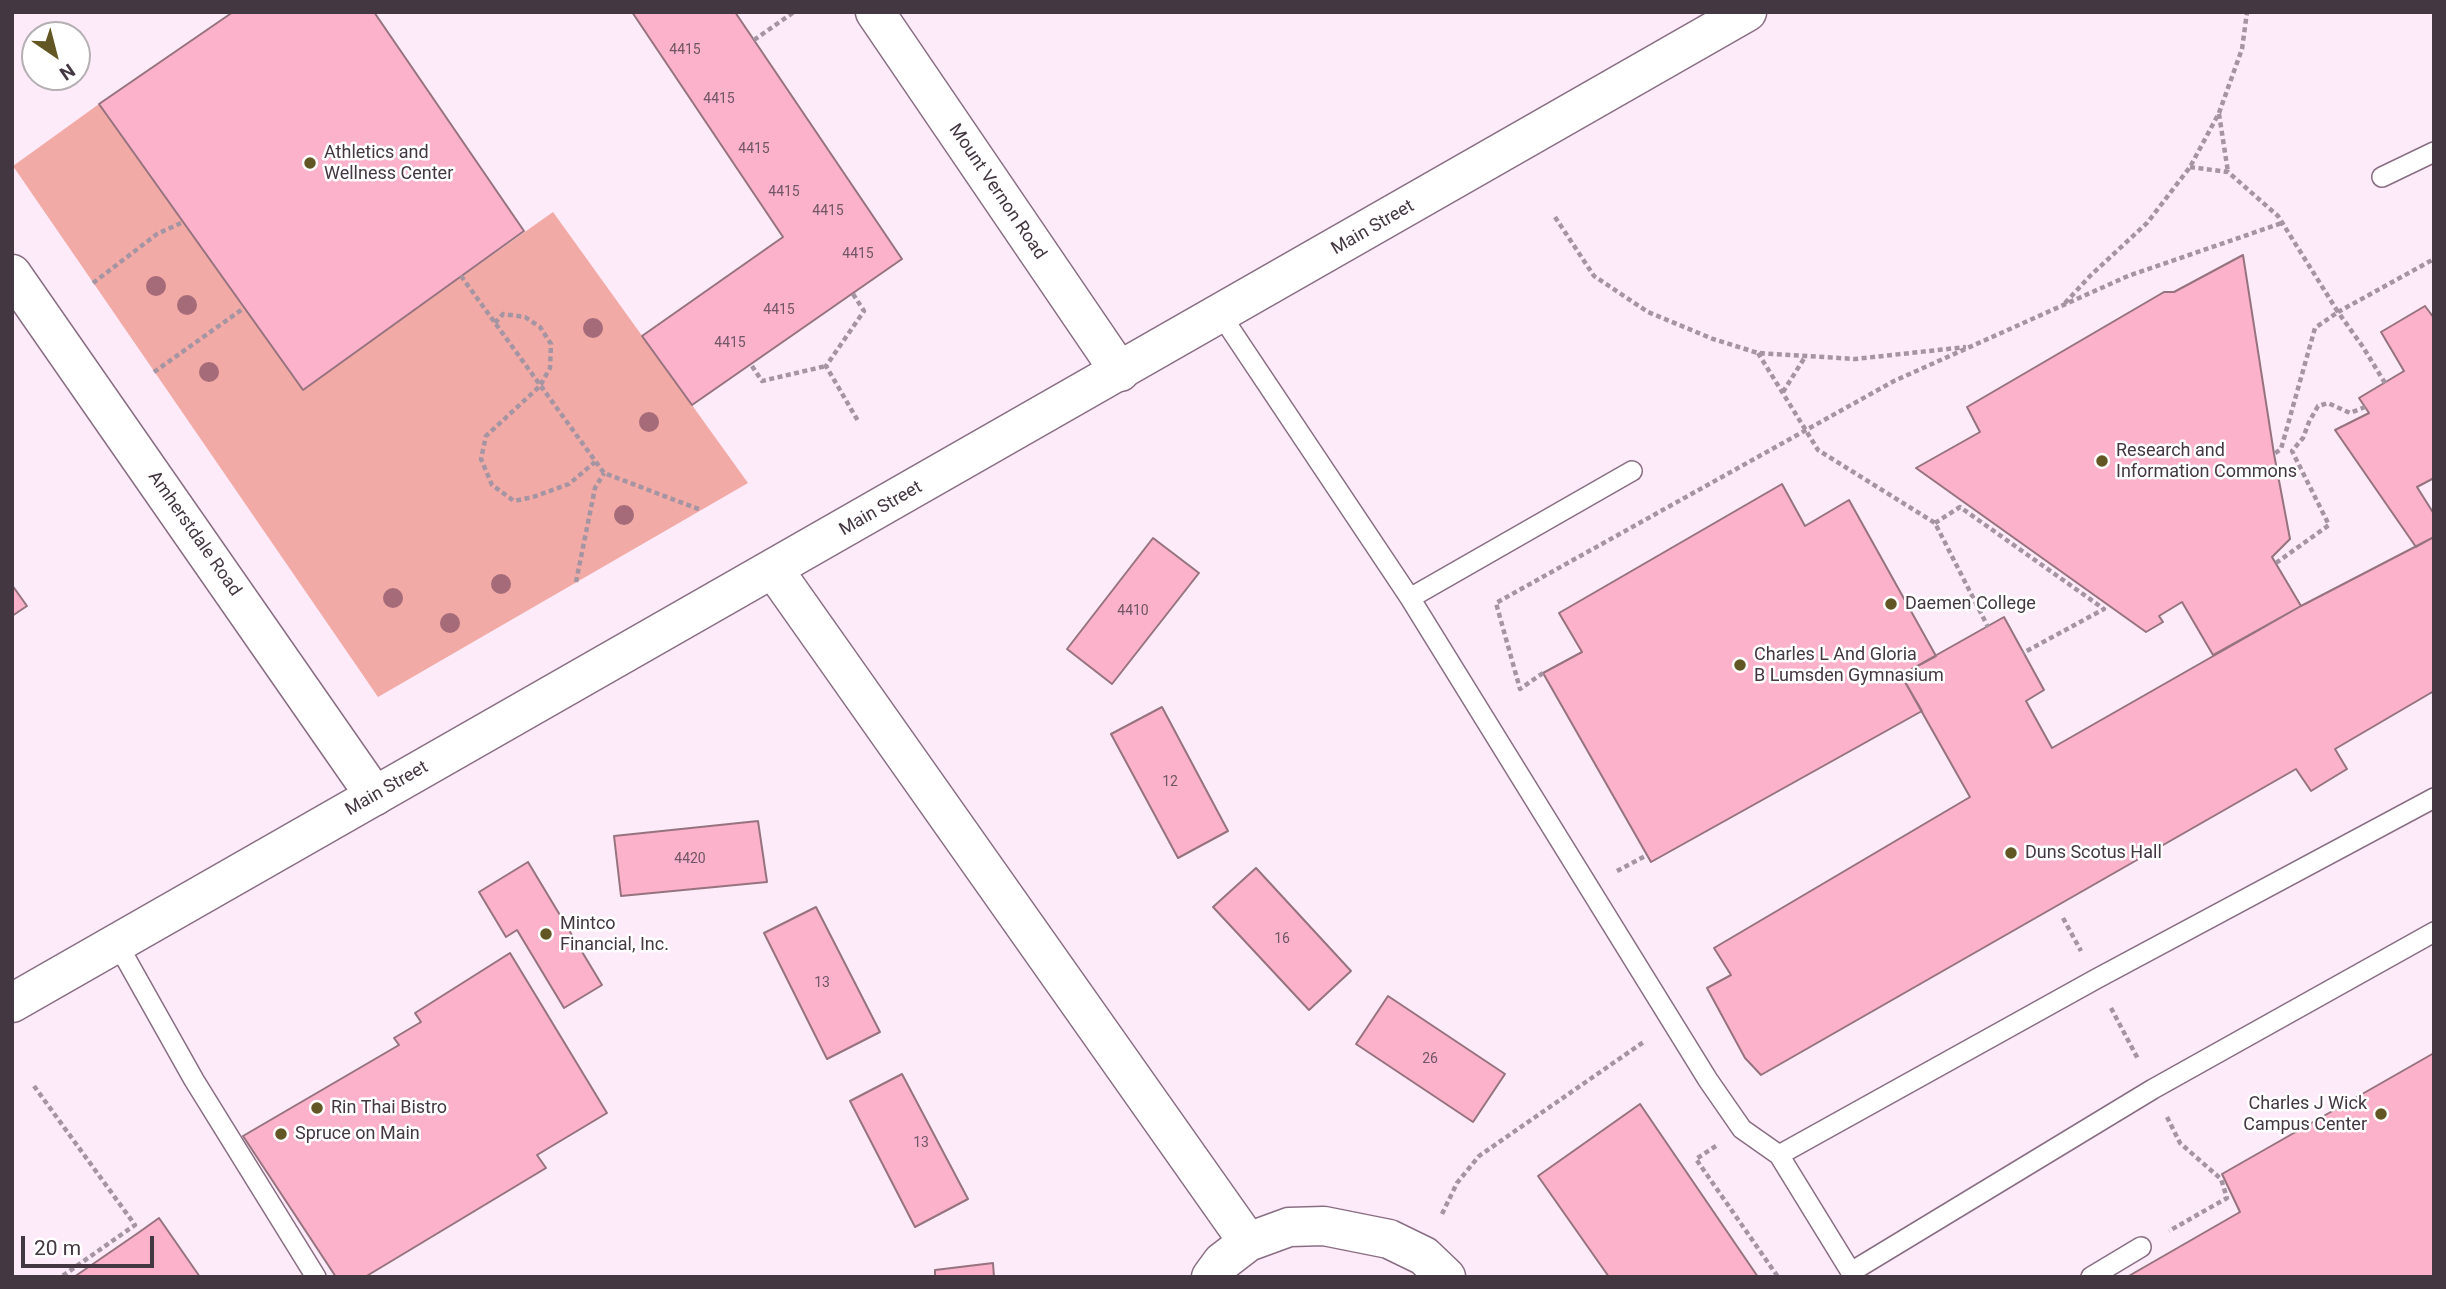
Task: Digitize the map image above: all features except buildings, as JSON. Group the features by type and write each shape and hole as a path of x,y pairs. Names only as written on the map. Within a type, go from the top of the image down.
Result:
{"street":[{"name":"Mount Vernon Road","path":"875,12 1120,372"},
{"name":"Main Street","path":"12,1003 1221,315 1747,12"},
{"name":"Amherstdale Road","path":"12,274 375,796"},
{"path":"774,570 1248,1242"},
{"path":"1211,1277 1222,1262 1248,1242 1289,1227 1324,1226 1389,1239 1424,1256 1446,1277"}],"lane":[{"path":"2382,177 2434,152"},
{"path":"1221,315 1410,598 1672,1023 1742,1129 1779,1155 1852,1275 2153,1089 2434,932"},
{"path":"1410,598 1632,471"},
{"path":"1779,1155 2096,979 2434,798"},
{"path":"117,943 194,1080 316,1277"},
{"path":"2091,1277 2141,1247"}],"path":[{"path":"754,40 794,12"},
{"path":"2062,306 2147,223 2190,167 2218,113 2242,49 2246,12"},
{"path":"2218,113 2228,172"},
{"path":"2190,167 2228,172 2278,216 2385,383"},
{"path":"1555,218 1594,276 1648,313 1713,339 1758,353 1855,359 1971,346"},
{"path":"93,282 157,234 183,222"},
{"path":"1543,674 1520,689 1496,603 1894,381 2128,276 2282,222"},
{"path":"2274,454 2280,449 2315,328 2338,312 2434,259"},
{"path":"461,276 604,473 701,510"},
{"path":"752,366 762,382 826,366 864,311 853,294"},
{"path":"154,372 244,309"},
{"path":"495,323 503,314 525,317 540,327 551,345 550,368 540,386 486,436 481,459 492,485 514,501 533,497 569,484 595,462"},
{"path":"1758,353 1818,450 1935,523 1988,627"},
{"path":"1783,392 1805,358"},
{"path":"826,366 858,421"},
{"path":"2292,451 2303,438 2318,406 2329,403 2350,412 2365,407"},
{"path":"2280,449 2292,451"},
{"path":"2276,563 2329,525 2292,451"},
{"path":"576,582 595,488 604,473"},
{"path":"1935,523 1960,507 2104,609 2023,653"},
{"path":"2063,918 2180,1143 2221,1179 2227,1198 2141,1247"},
{"path":"1443,1214 1457,1183 1479,1156 1672,1023"},
{"path":"34,1086 135,1225 61,1277"},
{"path":"1742,1129 1696,1159 1778,1277"}],"shaded area":[{"path":"99,104 303,389 553,212 748,483 378,697 13,166"}],"place":[{"name":"Athletics and Wellness Center","path":"310,163"},
{"name":"Research and Information Commons","path":"2102,461"},
{"name":"Daemen College","path":"1891,604"},
{"name":"Charles L And Gloria B Lumsden Gymnasium","path":"1740,665"},
{"name":"Duns Scotus Hall","path":"2011,853"},
{"name":"Mintco Financial, Inc.","path":"546,934"},
{"name":"Rin Thai Bistro","path":"317,1108"},
{"name":"Charles J Wick Campus Center","path":"2381,1114"},
{"name":"Spruce on Main","path":"281,1134"}]}
